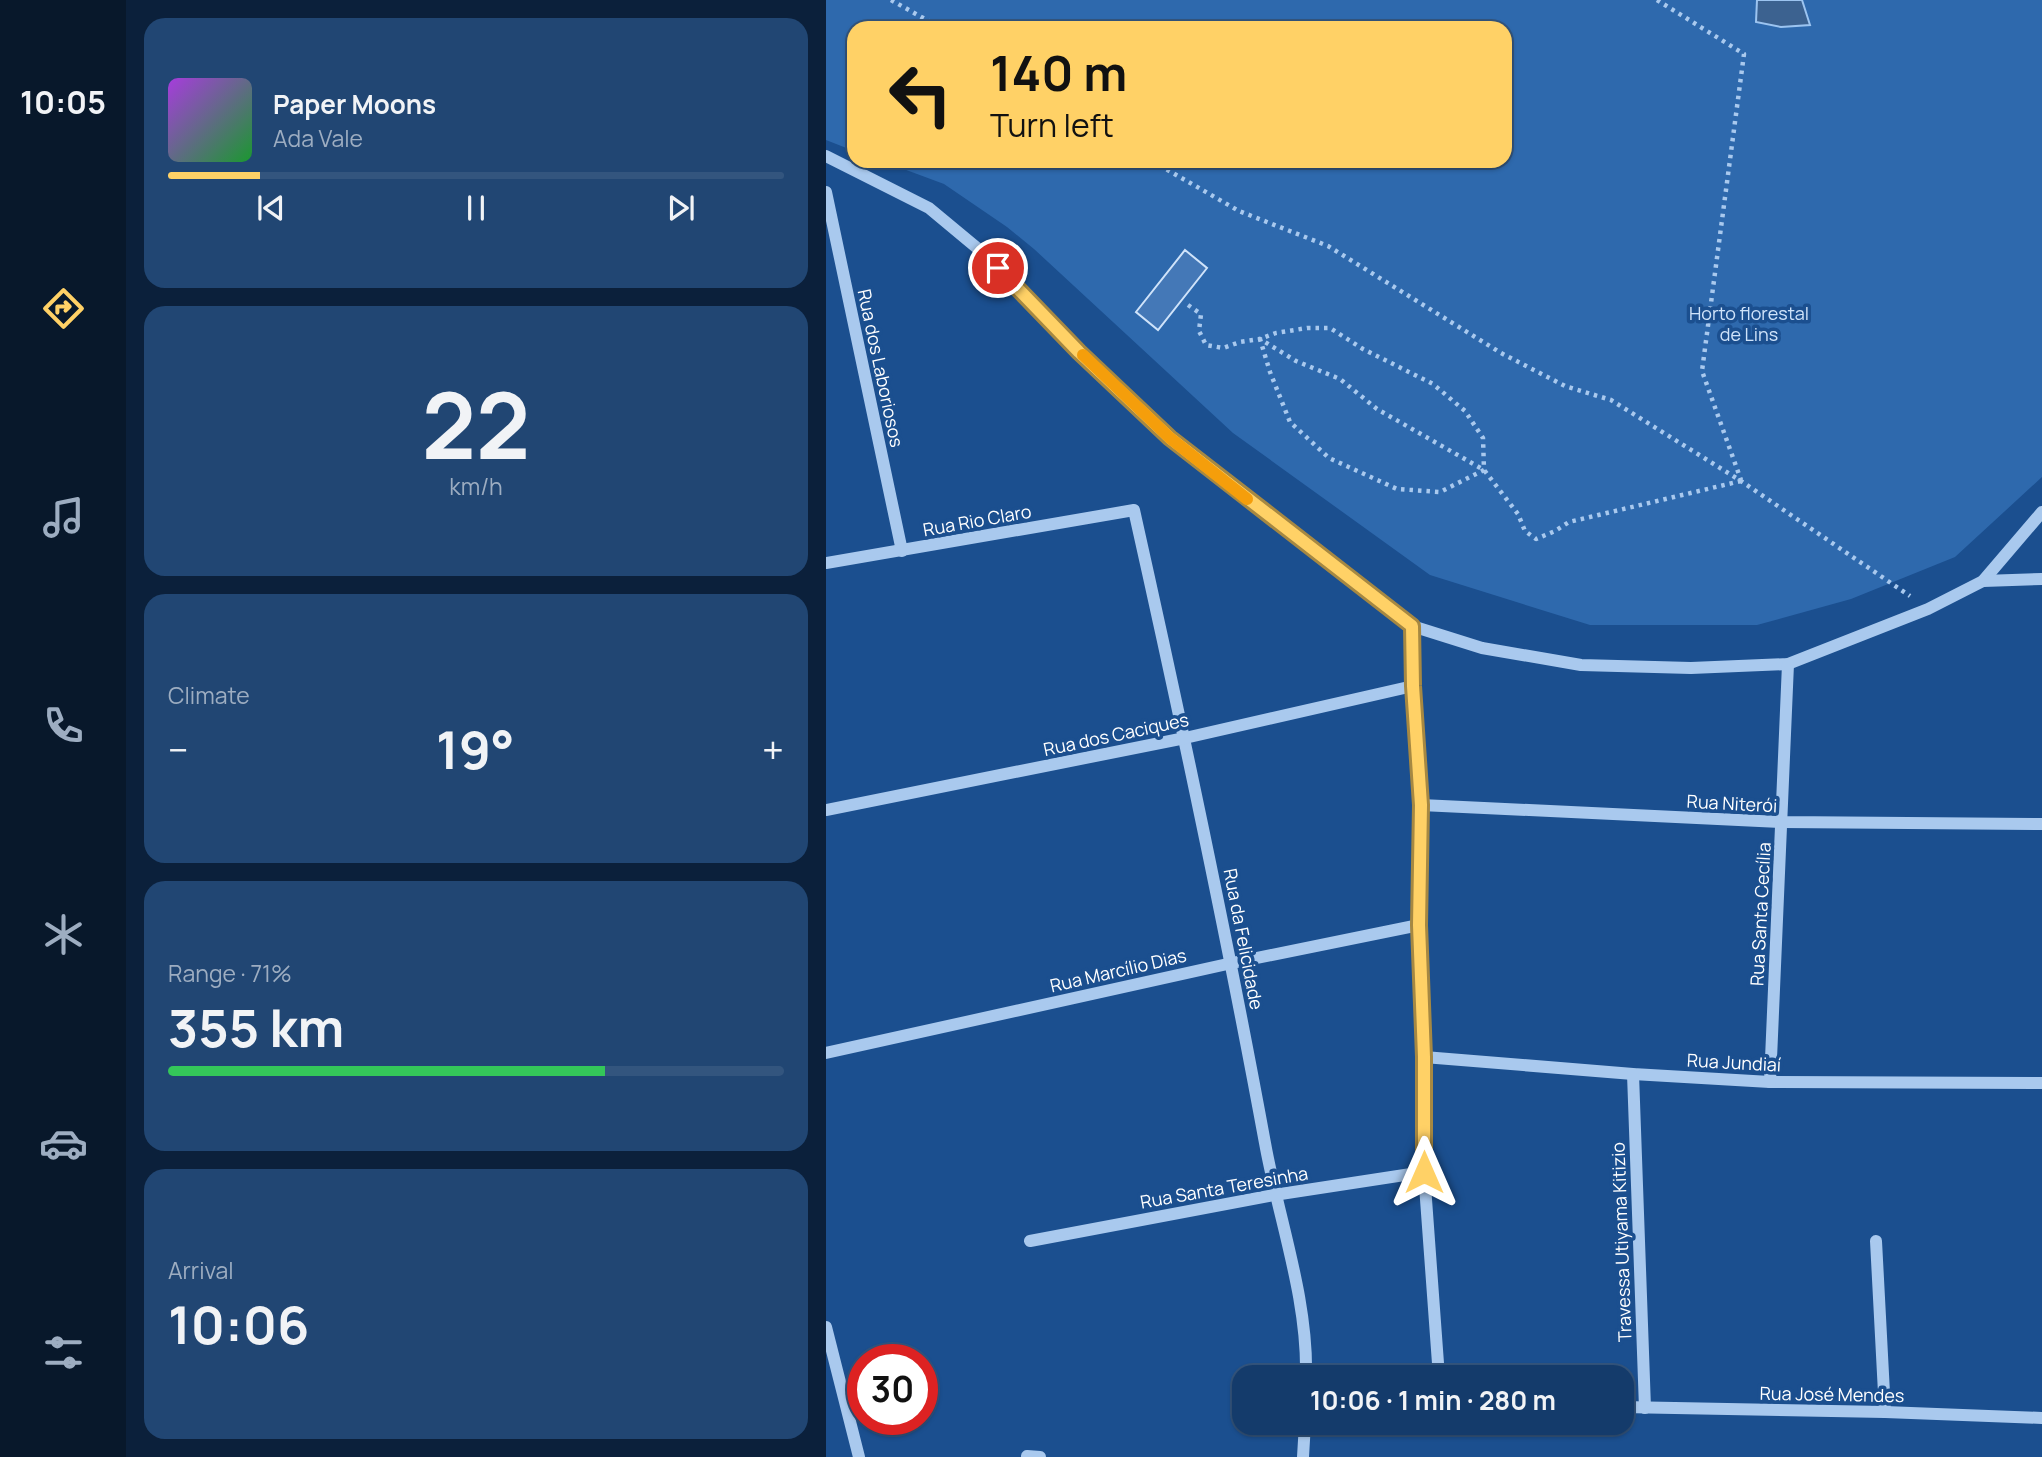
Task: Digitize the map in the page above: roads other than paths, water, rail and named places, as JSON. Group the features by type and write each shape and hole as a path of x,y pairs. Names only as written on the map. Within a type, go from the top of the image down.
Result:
{"street":[{"path":"826,156 847,167"},
{"path":"850,168 929,208 982,252 1079,352 1170,438 1412,626 1482,648 1581,666 1692,668 1788,664 1928,609 1983,581 2042,512"},
{"name":"Rua dos Laboriosos","path":"826,192 902,551"},
{"name":"Rua Rio Claro","path":"826,563 1134,510"},
{"name":"Rua da Felicidade","path":"1134,510 1232,962 1274,1195 1293,1267 1307,1344 1306,1365"},
{"path":"1983,581 2042,579"},
{"path":"1412,626 1421,805 1419,925 1424,1057 1424,1172 1439,1365"},
{"name":"Rua Santa Cecília","path":"1770,1082 1788,664"},
{"name":"Rua dos Caciques","path":"826,810 1185,738 1413,686"},
{"name":"Rua Niterói","path":"1421,805 1782,822 2042,824"},
{"name":"Rua Marcílio Dias","path":"826,1053 1232,962 1419,925"},
{"name":"Rua Jundiaí","path":"1424,1057 1770,1082 2042,1083"},
{"name":"Travessa Utiyama Kitizio","path":"1633,1074 1644,1408"},
{"name":"Rua Santa Teresinha","path":"1030,1241 1274,1195 1424,1172"},
{"path":"1876,1241 1885,1412"},
{"path":"826,1328 859,1457"},
{"name":"Rua José Mendes","path":"1634,1408 2042,1418"},
{"path":"1303,1457 1304,1435"},
{"path":"1027,1456 1040,1457"}],"park label":[{"name":"Horto florestal de Lins","path":"1749,323"}]}
